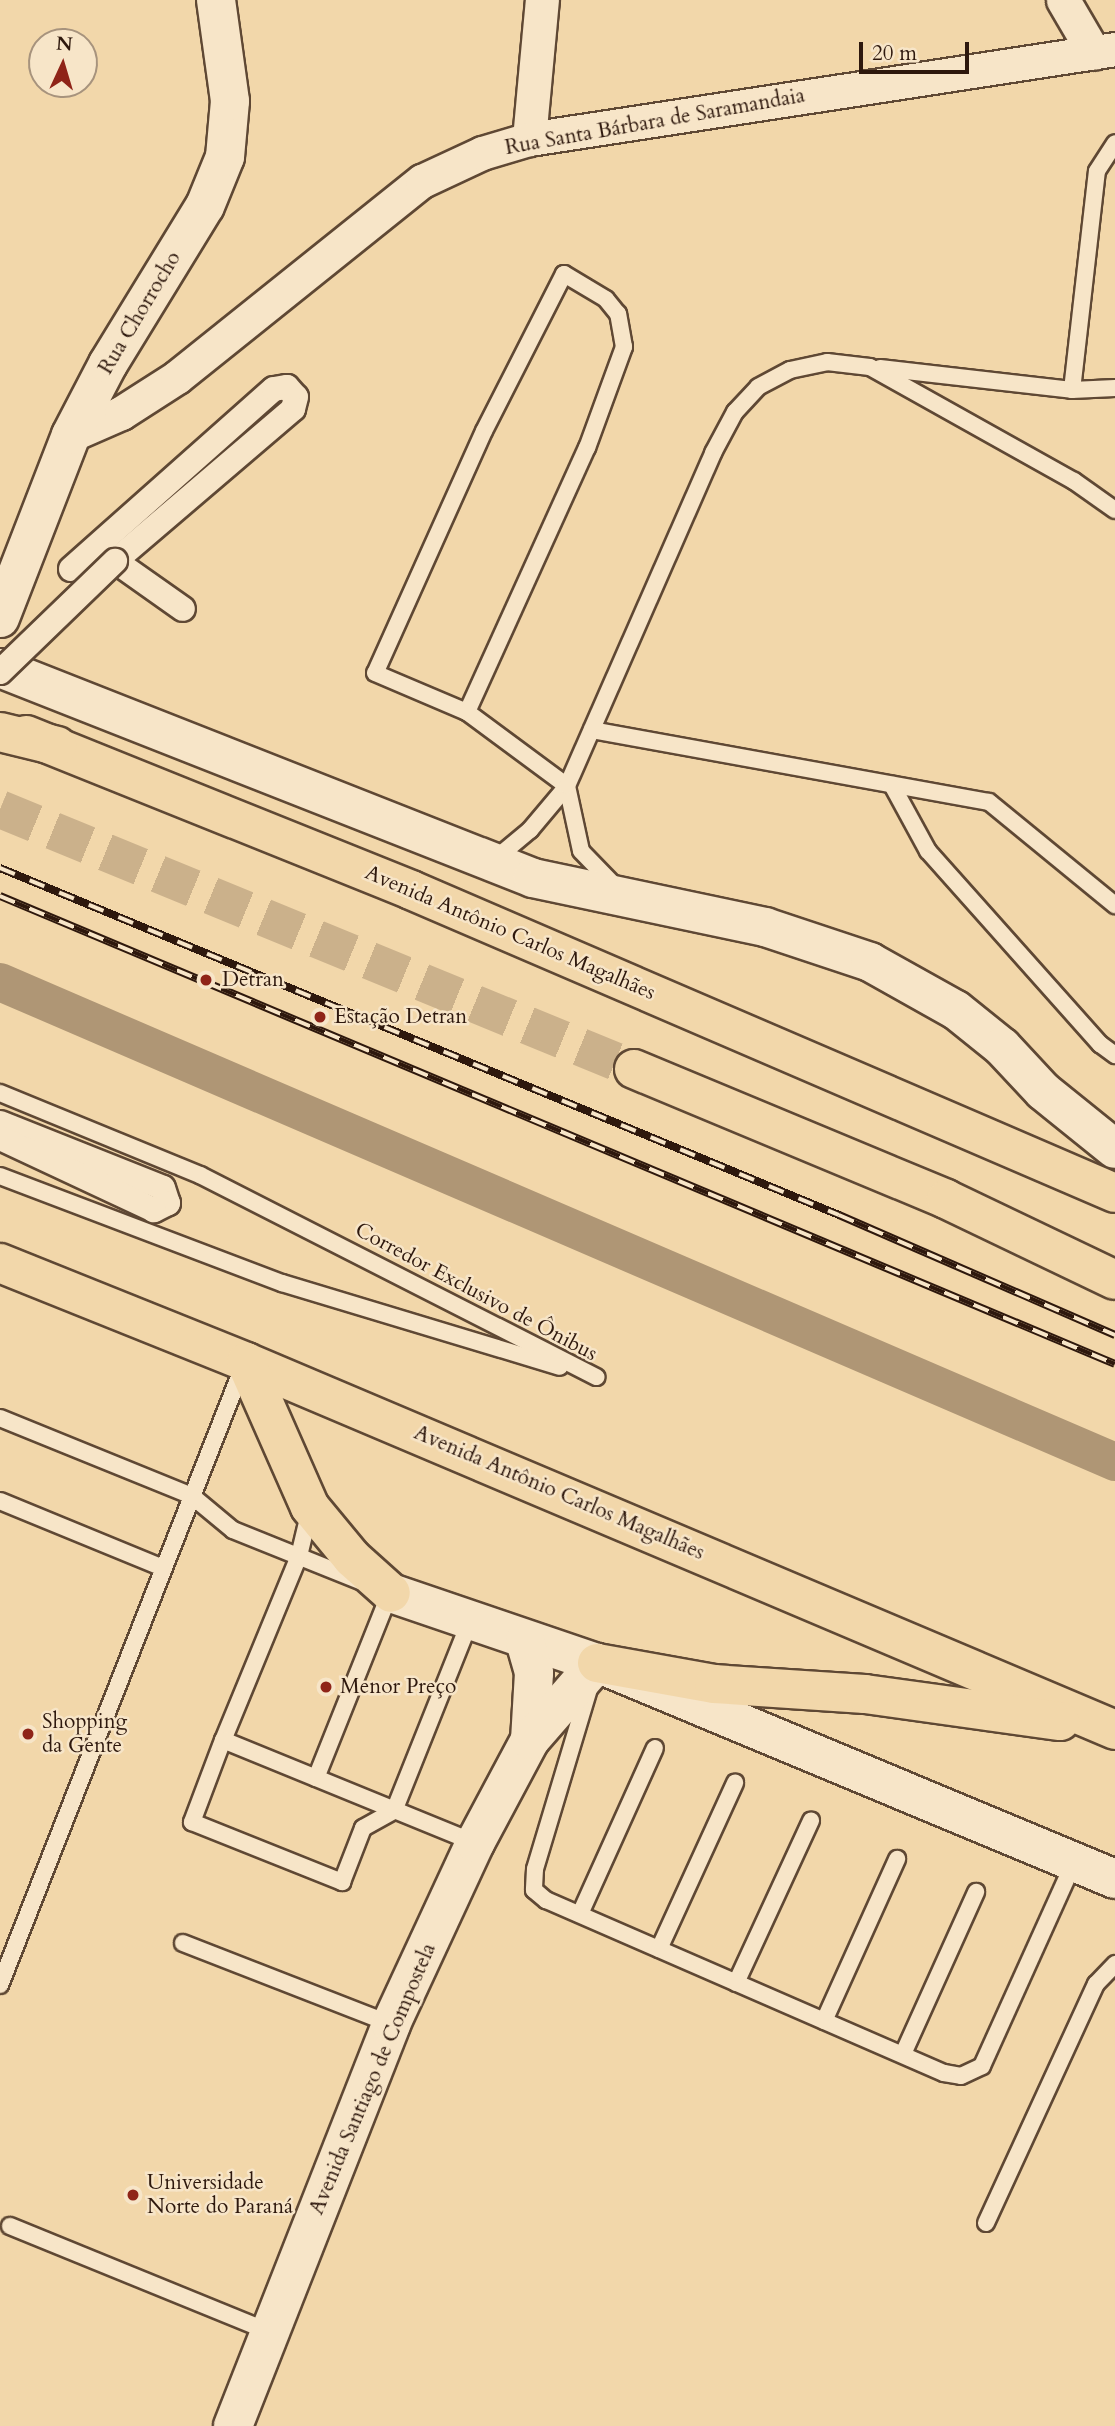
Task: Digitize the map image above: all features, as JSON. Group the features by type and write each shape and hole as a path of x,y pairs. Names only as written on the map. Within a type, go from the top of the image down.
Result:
{"main road":[{"path":"0,725 57,746"},
{"path":"0,732 57,746"},
{"name":"Avenida Antônio Carlos Magalhães","path":"57,746 411,890 1115,1193"},
{"path":"634,1069 946,1199 1115,1280"},
{"name":"Avenida Antônio Carlos Magalhães","path":"0,1264 246,1362 1115,1730"},
{"path":"246,1362 310,1507 352,1558 391,1593"},
{"path":"597,1663 714,1684 950,1704 1115,1730"}],"street":[{"name":"Rua Chorrocho","path":"0,618 71,435 108,364 205,206 225,157 230,101 216,0"},
{"path":"529,139 542,0"},
{"path":"1063,0 1104,51"},
{"name":"Rua Santa Bárbara de Saramandaia","path":"71,435 121,413 177,377 422,181 482,153 529,139 1104,51"},
{"path":"71,569 274,389 293,391 293,409 115,561 0,670 490,863 583,892 765,927 870,962 956,1010 1002,1047 1043,1091 1115,1149"},
{"path":"115,561 183,609"},
{"path":"0,1123 163,1188 169,1203 154,1210 0,1138"},
{"path":"391,1593 525,1641 597,1663 1075,1860 1115,1879"},
{"name":"Avenida Santiago de Compostela","path":"525,1641 534,1673 530,1740"},
{"name":"Avenida Santiago de Compostela","path":"233,2426 391,2024 475,1843 530,1740 597,1663"}],"lane":[{"path":"1072,390 1097,171 1115,143"},
{"path":"467,712 587,448 624,347 622,323 606,299 564,274 484,431 375,673 467,712 567,786 581,852 594,870 638,904"},
{"path":"490,863 530,830 567,786 735,412 758,387 790,370 827,362 1072,390 1115,388"},
{"path":"870,367 1074,481 1115,510"},
{"path":"592,730 989,802 1115,905"},
{"path":"892,785 928,851 1100,1044 1115,1055"},
{"name":"Corredor Exclusivo de Ônibus","path":"0,1093 200,1175 596,1377 282,1283 0,1176"},
{"path":"0,1985 246,1362"},
{"path":"0,1418 192,1496 233,1530 391,1593 316,1778"},
{"path":"0,1501 163,1568"},
{"path":"310,1507 299,1556 192,1822 342,1882 363,1828 394,1811 470,1621"},
{"path":"597,1663 533,1881 534,1890 546,1900 944,2073 961,2076 982,2066 1075,1860"},
{"path":"223,1740 475,1843"},
{"path":"580,1914 655,1748"},
{"path":"659,1949 734,1783"},
{"path":"736,1983 811,1821"},
{"path":"824,2021 897,1859"},
{"path":"903,2054 976,1892"},
{"path":"183,1942 391,2024"},
{"path":"986,2223 1096,1984 1113,1969"},
{"path":"10,2226 270,2332"}],"waterway":[{"path":"0,982 1115,1462"}],"tunnel":[{"path":"0,809 634,1069"}],"railway":[{"path":"0,868 839,1215 1115,1335"},
{"path":"0,896 1115,1364"}],"place":[{"name":"Detran","path":"206,980"},
{"name":"Estação Detran","path":"320,1017"},
{"name":"Menor Preço","path":"326,1687"},
{"name":"Shopping da Gente","path":"28,1734"},
{"name":"Universidade Norte do Paraná","path":"133,2195"}]}
